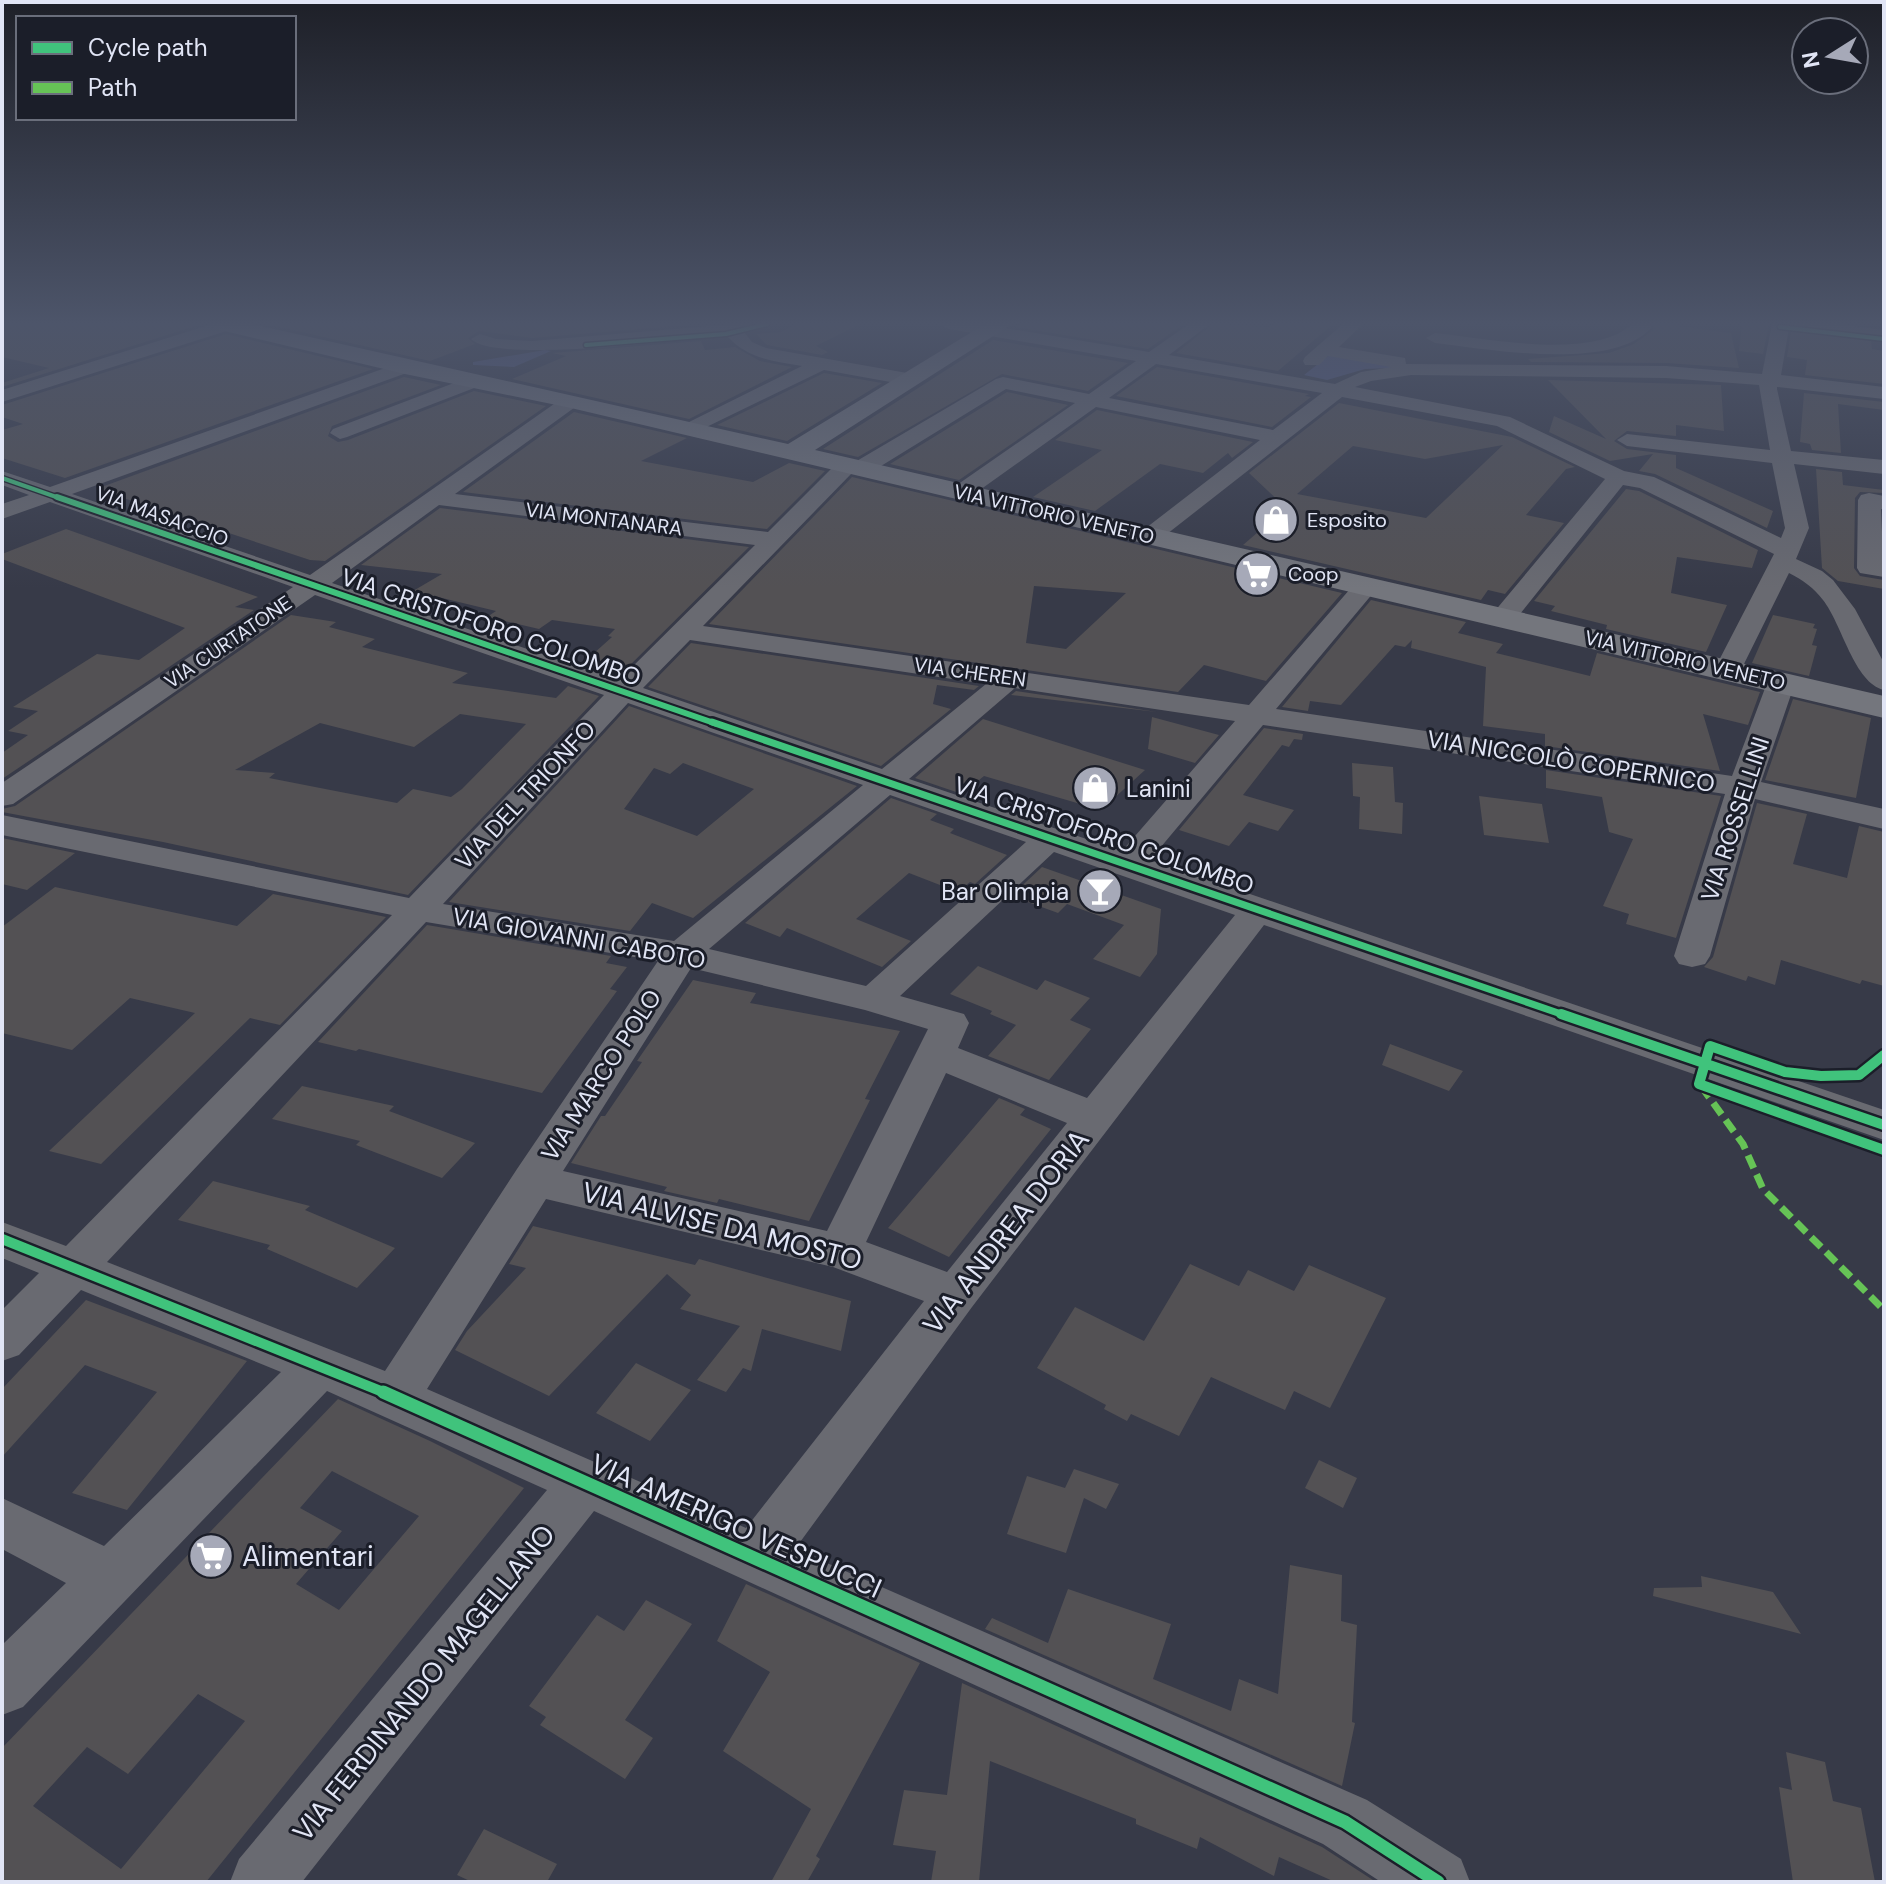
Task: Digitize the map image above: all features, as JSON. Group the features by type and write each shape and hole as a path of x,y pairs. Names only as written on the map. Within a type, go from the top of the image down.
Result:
{"main road":[{"name":"VIA VITTORIO VENETO","path":"617,412 1884,707"},
{"path":"792,453 856,412"}],"street":[{"path":"2,512 280,412"},
{"path":"340,433 375,412"},
{"name":"VIA CURTATONE","path":"2,797 311,586 556,412"},
{"path":"690,429 724,412"},
{"name":"VIA DEL TRIONFO","path":"2,1341 622,693 774,540 853,467 951,412"},
{"path":"962,492 1079,412"},
{"name":"VIA DEL TRIONFO","path":"1150,412 1277,437"},
{"path":"1150,536 1309,412"},
{"path":"1454,412 1503,421 1618,477 1646,482 1805,568 1825,585 1846,615 1874,671 1884,682"},
{"path":"1728,670 1786,557 1797,528 1772,412"},
{"path":"1627,440 1884,467"},
{"path":"1503,618 1618,477"},
{"name":"VIA MASACCIO","path":"2,478 311,586"},
{"name":"VIA MONTANARA","path":"434,498 774,540"},
{"path":"1884,503 1869,500 1869,568 1884,570"},
{"name":"VIA CRISTOFORO COLOMBO","path":"311,586 1259,908 1884,1125"},
{"path":"1128,865 1366,586"},
{"name":"VIA CHEREN","path":"684,631 1256,713"},
{"name":"VIA MARCO POLO","path":"395,1397 532,1180 681,954 1010,678"},
{"name":"VIA ROSSELLINI","path":"1692,956 1743,787 1781,683"},
{"name":"VIA NICCOLÒ COPERNICO","path":"1256,713 1743,787 1884,819"},
{"name":"VIA GIOVANNI CABOTO","path":"2,825 417,910 681,954 873,1000 950,1023 936,1054"},
{"path":"873,1000 1050,838"},
{"name":"VIA ANDREA DORIA","path":"755,1559 956,1294 1259,908"},
{"path":"839,1251 936,1054 1096,1118"},
{"name":"VIA ALVISE DA MOSTO","path":"532,1180 839,1251 956,1294"},
{"name":"VIA AMERIGO VESPUCCI","path":"2,1239 395,1397 1345,1822 1438,1882"},
{"path":"2,1686 321,1365"},
{"name":"VIA FERDINANDO MAGELLANO","path":"262,1882 585,1483"},
{"path":"2,1522 108,1576"}],"building":[{"path":"2,412 252,412 65,478 2,458 2,430 23,424 2,417"},
{"path":"308,412 369,412 332,426 328,436 338,442 420,412 538,412 325,561 310,560 96,489"},
{"path":"574,412 687,438 641,461 753,482 789,463 825,471 767,529 463,492"},
{"path":"658,412 703,412 689,419"},
{"path":"744,412 835,412 787,441 717,425"},
{"path":"881,412 936,412 858,457 823,449"},
{"path":"975,412 1058,412 959,480 890,464"},
{"path":"1094,412 1106,412 1253,442 1232,458 1228,453 1203,473 1160,464 1095,511 1033,497 1102,450 1055,440"},
{"path":"1196,412 1292,412 1272,427"},
{"path":"1328,412 1384,412 1512,437 1575,467 1566,469 1526,515 1564,523 1505,594 1488,590 1481,600 1243,545 1286,508 1249,473","holes":["1503,445 1426,518 1297,494 1353,446 1425,459"]},
{"path":"1579,412 1723,412 1724,431 1676,425 1676,436 1627,431 1614,441 1627,449 1676,455 1676,468 1773,511 1767,528 1655,474 1639,471 1653,454 1610,461 1549,432 1554,416 1606,439"},
{"path":"1802,412 1838,412 1841,453 1812,450 1810,444 1800,442"},
{"path":"1816,469 1842,472 1843,485 1884,490 1884,493 1860,492 1855,498 1854,568 1860,576 1884,580 1884,589 1838,581 1822,568"},
{"path":"852,477 1342,593 1266,681 1204,665 1178,692 709,624","holes":["1034,586 1126,593 1066,649 1026,643"]},
{"path":"1626,489 1639,491 1758,550 1752,568 1677,557 1671,593 1727,605 1706,652 1606,629 1607,625 1551,611 1555,606 1534,601"},
{"path":"440,508 749,547 618,677 588,666 599,654 593,654 612,637 608,636 615,629 552,620 539,629 487,617 496,611 413,591 442,574 361,565"},
{"path":"66,529 258,597 235,607 254,610 2,779 2,753 28,735 8,731 38,711 13,707 97,654 139,660 185,628 2,559 2,554"},
{"path":"1371,600 1466,622 1458,633 1503,644 1496,653 1590,676 1597,653 1760,692 1748,725 1703,714 1720,771 1545,746 1545,734 1483,726 1486,667 1411,648 1412,640 1405,647 1395,645 1341,705 1310,701 1308,711 1282,707"},
{"path":"291,615 336,622 329,627 375,639 362,647 468,673 452,683 556,698 568,686 599,696 408,895 163,842 2,812 2,809 15,806","holes":["460,714 526,724 451,797 413,789 397,803 269,778 275,773 235,770 320,723 414,747"]},
{"path":"1773,615 1815,624 1813,628 1817,629 1812,645 1817,646 1809,676 1752,663"},
{"path":"691,643 979,686 974,690 937,685 933,704 951,709 881,766 648,687"},
{"path":"1016,691 1157,712 1011,695"},
{"path":"1793,699 1871,718 1856,798 1765,780"},
{"path":"629,706 857,786 693,918 652,903 630,931 449,902","holes":["683,763 754,789 697,836 624,809 654,768 670,774"]},
{"path":"1152,717 1219,735 1195,763 1148,749"},
{"path":"983,719 1145,770 1101,810 984,776 962,794 915,778"},
{"path":"1264,728 1303,734 1302,740 1294,739 1289,747 1282,745 1243,795 1294,810 1278,831 1249,822 1229,846 1179,830"},
{"path":"1352,763 1393,767 1395,802 1403,803 1402,834 1359,829 1360,797 1353,796"},
{"path":"1546,770 1721,796 1676,938 1626,924 1629,914 1603,906 1633,839 1609,832 1602,797 1546,788"},
{"path":"1479,796 1542,804 1549,843 1484,835"},
{"path":"891,798 937,814 930,820 954,829 950,833 1007,855 975,884 970,882 958,892 909,873 856,919 911,941 882,967 787,928 780,937 745,923"},
{"path":"1757,803 1807,814 1793,864 1847,878 1859,826 1884,832 1884,986 1862,980 1860,984 1781,960 1775,985 1748,976 1746,981 1704,967 1713,957"},
{"path":"2,838 75,853 27,890 2,884"},
{"path":"1042,867 1161,909 1157,954 1140,977 1093,959 1124,925 1067,904 1058,913 1011,896"},
{"path":"55,887 237,926 273,894 386,917 280,1025 250,1018 101,1164 49,1151 195,1013 130,998 72,1050 2,1033 2,927"},
{"path":"427,925 611,956 606,963 627,967 610,989 617,991 542,1093 318,1042"},
{"path":"978,966 1037,990 1045,980 1090,998 1070,1020 1091,1029 1049,1080 988,1056 1016,1025 990,1014 992,1011 950,994"},
{"path":"693,980 756,993 750,1003 900,1031 865,1099 870,1100 809,1221 719,1199 717,1203 664,1191 667,1187 571,1163 601,1116 605,1116 642,1062 637,1061"},
{"path":"1390,1044 1463,1071 1449,1091 1382,1065"},
{"path":"302,1086 394,1106 389,1111 475,1143 442,1178 356,1145 360,1141 272,1119"},
{"path":"999,1098 1025,1109 1020,1115 1051,1129 949,1257 888,1228"},
{"path":"213,1181 310,1206 305,1210 395,1248 357,1288 267,1249 270,1245 178,1220"},
{"path":"533,1226 695,1265 699,1259 851,1301 841,1351 762,1329 751,1371 743,1368 726,1392 697,1380 740,1326 680,1309 691,1295 667,1274 549,1396 455,1350 467,1331 526,1268 509,1264"},
{"path":"1190,1264 1239,1286 1248,1270 1294,1291 1309,1265 1386,1298 1330,1408 1294,1391 1285,1410 1211,1377 1179,1436 1131,1414 1127,1421 1104,1409 1106,1405 1037,1368 1075,1307 1144,1341"},
{"path":"86,1300 247,1361 127,1510 72,1493 157,1392 85,1365 2,1457 2,1389"},
{"path":"636,1363 691,1390 650,1441 596,1413"},
{"path":"338,1399 524,1488 206,1882 2,1882 2,1748","holes":["332,1471 419,1516 339,1610 296,1584 342,1531 300,1508","198,1694 245,1721 121,1869 33,1806 87,1747 128,1774"]},
{"path":"1319,1460 1357,1478 1343,1508 1305,1488"},
{"path":"1074,1469 1119,1484 1106,1509 1084,1498 1066,1553 1007,1534 1027,1476 1065,1488"},
{"path":"1290,1565 1342,1575 1341,1621 1357,1625 1352,1722 1355,1723 1342,1786 985,1629 992,1618 1048,1643 1068,1589 1171,1624 1153,1679 1231,1711 1239,1679 1278,1694"},
{"path":"1701,1576 1773,1592 1801,1634 1653,1596 1654,1588 1702,1587"},
{"path":"746,1584 920,1663 816,1856 820,1859 807,1882 771,1882 811,1809 723,1751 770,1672 717,1641"},
{"path":"646,1600 692,1624 625,1720 653,1738 625,1779 540,1725 546,1717 529,1706 597,1615 624,1631"},
{"path":"962,1683 1322,1847 1376,1882 1335,1882 1279,1857 1274,1876 1200,1837 1197,1849 1136,1824 1136,1819 990,1761 979,1882 931,1882 936,1851 893,1845 904,1790 947,1795"},
{"path":"1786,1752 1825,1762 1833,1801 1861,1808 1875,1882 1793,1882 1779,1787 1792,1790"},
{"path":"484,1829 557,1864 547,1882 472,1882 457,1875"}],"marked path":[{"path":"1701,1086 1743,1144 1763,1189 1884,1310"}],"cycle path":[{"path":"2,478 1884,1125"},
{"path":"1884,1055 1859,1075 1821,1076 1785,1072 1710,1046 1699,1084 1884,1150"},
{"path":"2,1239 395,1397 1345,1822 1438,1882"}],"place":[{"name":"Esposito","path":"1276,520"},
{"name":"Coop","path":"1257,574"},
{"name":"Lanini","path":"1095,788"},
{"name":"Bar Olimpia","path":"1100,891"},
{"name":"Alimentari","path":"211,1556"}]}
